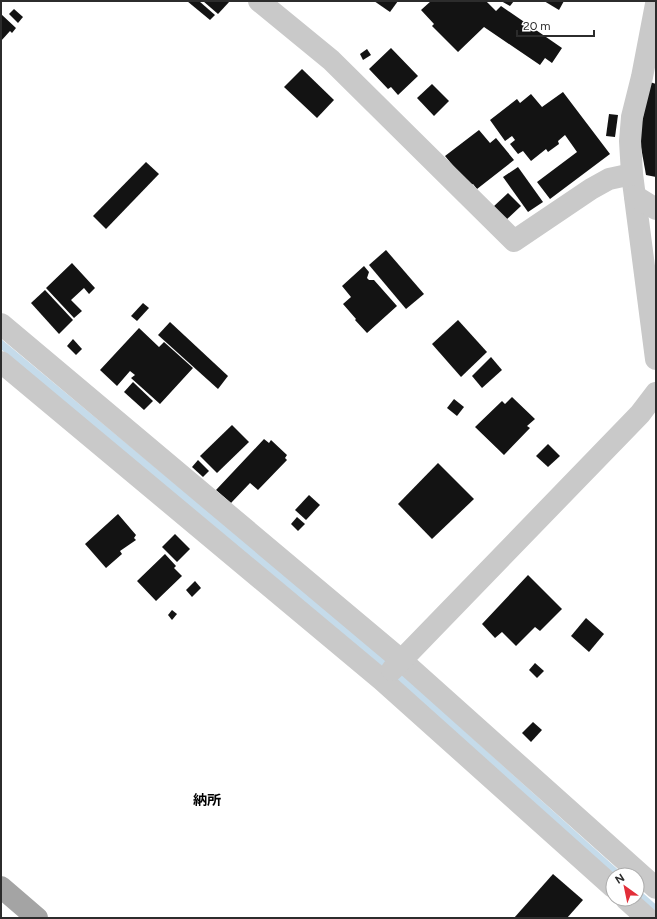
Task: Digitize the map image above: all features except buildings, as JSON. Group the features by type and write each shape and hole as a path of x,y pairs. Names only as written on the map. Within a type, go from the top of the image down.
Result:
{"main road":[{"path":"1,886 37,918"}],"street":[{"path":"259,1 331,60 514,241 591,188 608,179 632,174"},
{"path":"656,4 642,77 632,117 630,141 632,174 656,359"},
{"path":"635,196 656,209"},
{"path":"1,324 401,660 656,888"},
{"path":"1,362 382,680 605,880"},
{"path":"382,680 635,420 656,393"},
{"path":"635,907 647,918"}],"waterway":[{"path":"1,344 378,658 609,867"},
{"path":"645,900 656,910"}],"district":[{"name":"納所","path":"207,800"}]}
